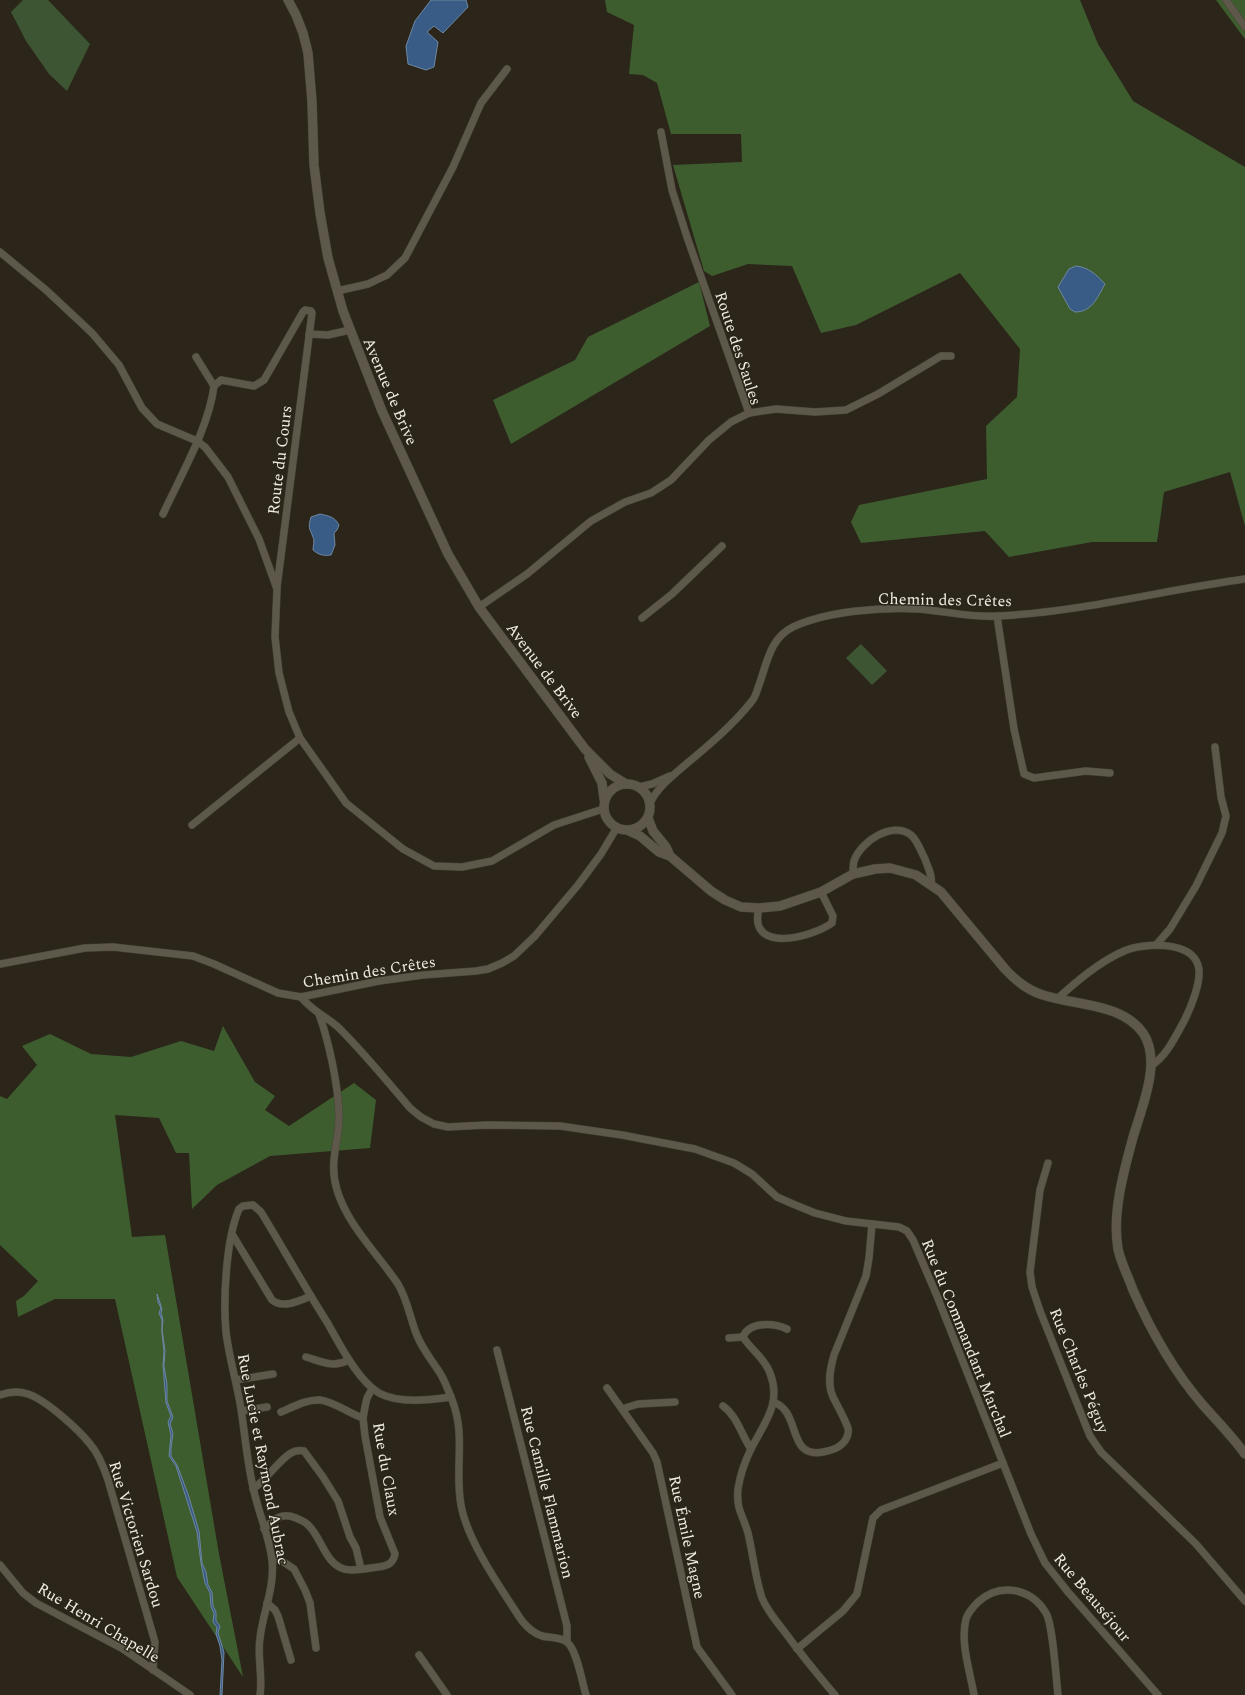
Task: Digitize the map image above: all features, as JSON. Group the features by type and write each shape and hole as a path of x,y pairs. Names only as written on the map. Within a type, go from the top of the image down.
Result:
{"street":[{"name":"Avenue de Brive","path":"288,0 304,33 308,53 317,191 328,258 350,330 382,411 435,528 448,554 479,607 585,748"},
{"path":"1226,0 1245,27"},
{"path":"337,291 368,284 387,275 405,258 454,167 481,103 507,69"},
{"name":"Route des Saules","path":"479,607 527,574 591,521 625,502 651,493 671,480 709,440 731,422 748,413 678,210 672,190 661,132"},
{"name":"Route du Cours","path":"0,252 46,290 92,333 119,365 142,408 157,424 205,447 228,477 259,538 277,589"},
{"name":"Route du Cours","path":"214,386 221,380 254,386 264,380 303,312 309,310 312,313 277,589 275,637 279,674 289,712 300,738 346,803 402,848 434,866 462,867 492,861 554,825 603,809"},
{"path":"309,334 328,335 350,330"},
{"path":"748,413 776,409 815,412 846,410 878,394 941,356 951,356"},
{"path":"164,514 197,442 212,403 214,386 196,357"},
{"path":"642,618 672,594 722,546"},
{"name":"Chemin des Crêtes","path":"650,803 655,794 672,775 719,735 754,699 768,655 777,639 791,628 814,619 831,614 894,609 920,609 957,614 997,616 1083,606 1245,579"},
{"path":"997,616 1014,729 1021,767 1024,774 1034,778 1086,771 1110,773"},
{"path":"192,824 300,738"},
{"path":"1156,945 1170,929 1196,886 1222,833 1226,816 1221,797 1215,747"},
{"path":"585,748 610,774 626,784 639,787 646,794 650,803 648,818 653,831 666,847 670,856"},
{"path":"585,748 602,783 604,799 603,809 605,817 610,824 616,829 629,831 640,836 659,852 670,856 711,891 725,900 741,906 759,908 780,906 821,892 853,874 890,868 916,875 941,892 1016,981 1040,994 1112,1011 1135,1024 1144,1034 1149,1049 1151,1066 1149,1086 1132,1142 1118,1204 1116,1217 1118,1248 1122,1263 1150,1328 1163,1350 1197,1397 1234,1438 1245,1454"},
{"name":"Chemin des Crêtes","path":"639,787 652,784 672,775"},
{"path":"604,799 609,791 617,786 626,784"},
{"path":"629,831 640,827 648,818"},
{"name":"Chemin des Crêtes","path":"0,964 85,948 113,947 186,955 214,964 278,993 301,997 379,981 488,969 514,956 535,936 578,885 601,854 616,829"},
{"path":"853,874 854,861 862,849 872,839 883,833 896,830 913,836 932,879 931,885"},
{"path":"759,908 757,925 766,935 779,939 790,938 824,929 832,923 833,916 821,892"},
{"path":"1057,999 1077,982 1110,958 1142,945 1156,945 1181,949 1192,956 1198,964 1200,973 1187,1015 1161,1059 1151,1066"},
{"name":"Rue du Commandant Marchal","path":"301,997 309,1007 336,1026 349,1039 410,1108 421,1117 434,1124 448,1127 486,1125 560,1126 622,1135 695,1149 734,1163 752,1174 777,1196 815,1213 846,1221 899,1227 907,1232 913,1240 937,1296 1003,1463"},
{"path":"319,1014 327,1042 336,1089 339,1115 333,1170 337,1190 350,1220 399,1286 410,1312 416,1334 428,1357 439,1371 451,1397 456,1410 460,1435 461,1505 465,1520 475,1544 522,1621 531,1631 543,1636 556,1638 567,1642 572,1648 586,1695"},
{"name":"Rue Charles Péguy","path":"1048,1163 1040,1190 1038,1205 1030,1272 1032,1287 1040,1312 1090,1436 1101,1452 1196,1544 1245,1601"},
{"name":"Rue Lucie et Raymond Aubrac","path":"260,1695 261,1686 258,1653 273,1570 272,1559 253,1489 248,1463 242,1411 226,1333 225,1309 229,1253 232,1234 239,1209 248,1205 258,1208 349,1360 372,1389 380,1394 394,1398 412,1400 451,1397"},
{"path":"773,1402 782,1405 787,1411 797,1439 807,1452 815,1454 828,1451 842,1444 848,1437 848,1430 832,1395 830,1381 831,1368 834,1355 866,1276 872,1224"},
{"path":"232,1234 272,1300 276,1303 288,1304 311,1296"},
{"path":"787,1329 773,1325 750,1327 745,1331 743,1337 763,1359 770,1373 774,1388 773,1402 768,1420 751,1449 744,1468 738,1488 738,1502 740,1516 747,1531 763,1599 770,1613 797,1649 835,1695"},
{"path":"729,1338 743,1337"},
{"name":"Rue Camille Flammarion","path":"497,1350 567,1626 567,1642"},
{"path":"306,1357 334,1365 338,1365 349,1360"},
{"path":"236,1380 273,1374"},
{"name":"Rue Émile Magne","path":"607,1388 653,1453 657,1462 697,1646 732,1695"},
{"name":"Rue du Claux","path":"264,1529 274,1519 280,1516 292,1517 308,1525 326,1553 336,1564 344,1569 361,1569 389,1565 394,1560 395,1554 380,1517 366,1442 363,1418 367,1398 372,1389"},
{"name":"Rue Victorien Sardou","path":"0,1395 21,1392 27,1393 38,1399 80,1434 90,1444 97,1455 108,1480 155,1642 153,1670"},
{"path":"281,1412 307,1402 321,1400 363,1418"},
{"path":"622,1409 638,1404 675,1402"},
{"path":"723,1406 732,1414 744,1439 751,1449"},
{"path":"242,1411 267,1407"},
{"path":"253,1489 263,1482 290,1454 298,1450 304,1451 338,1501 350,1537 356,1548 361,1569"},
{"path":"797,1649 843,1611 857,1594 873,1518 881,1510 1003,1463"},
{"name":"Rue Beauséjour","path":"1003,1463 1031,1534 1045,1563 1068,1592 1158,1695"},
{"path":"272,1559 282,1561 294,1569 305,1590 310,1603 316,1648"},
{"name":"Rue Henri Chapelle","path":"0,1566 23,1593 36,1603 122,1649 190,1695"},
{"path":"974,1695 965,1646 964,1630 967,1617 973,1607 984,1597 997,1591 1008,1590 1017,1591 1028,1595 1047,1614 1051,1632 1058,1695"},
{"path":"267,1603 275,1610 278,1616 291,1660"},
{"path":"419,1655 447,1695"}],"green space":[{"path":"23,0 48,0 90,44 67,91 49,74 26,41 11,12"},
{"path":"605,0 1080,0 1098,44 1133,101 1245,167 1245,526 1230,472 1164,492 1157,542 1092,542 1009,557 985,531 861,543 851,522 859,505 987,479 986,426 1017,397 1020,349 960,273 856,325 821,333 792,266 748,264 712,276 704,271 673,165 742,162 741,134 671,134 657,83 643,75 629,74 634,25 607,12"},
{"path":"1216,0 1245,0 1245,39"},
{"path":"699,282 710,326 511,444 493,400 575,360 588,337"},
{"path":"861,644 887,671 872,685 846,658"},
{"path":"223,1026 255,1082 275,1096 265,1110 289,1126 354,1083 376,1100 370,1148 270,1156 217,1185 192,1209 189,1153 176,1153 159,1118 115,1115 132,1237 165,1235 219,1554 243,1677 177,1577 115,1299 55,1299 18,1317 16,1301 24,1296 38,1281 0,1245 0,1096 7,1099 37,1065 22,1046 50,1034 91,1054 131,1057 181,1041 214,1051"}],"water":[{"path":"431,0 466,0 468,7 443,33 434,26 427,32 438,42 434,67 426,70 408,64 406,46 415,21"},
{"path":"1076,266 1092,272 1105,284 1090,307 1086,310 1075,312 1070,309 1058,287 1069,269"},
{"path":"320,514 329,516 339,525 334,533 335,545 331,555 321,555 313,550 314,540 309,523 311,517"},
{"path":"157,1294 162,1309 161,1313 163,1320 162,1329 162,1320 159,1313 161,1308 158,1302"},
{"path":"162,1329 165,1351 164,1366 167,1384 167,1401 173,1417 170,1424 173,1433 171,1456 177,1465 188,1494 199,1531 202,1563 206,1572 208,1585 212,1592 213,1606 216,1612 216,1621 220,1626 218,1633 224,1652 222,1695 220,1695 222,1660 220,1646 216,1634 217,1627 213,1622 214,1613 211,1607 210,1593 205,1583 197,1532 176,1466 169,1456 171,1435 168,1422 171,1416 166,1403 163,1365 164,1351"}]}
